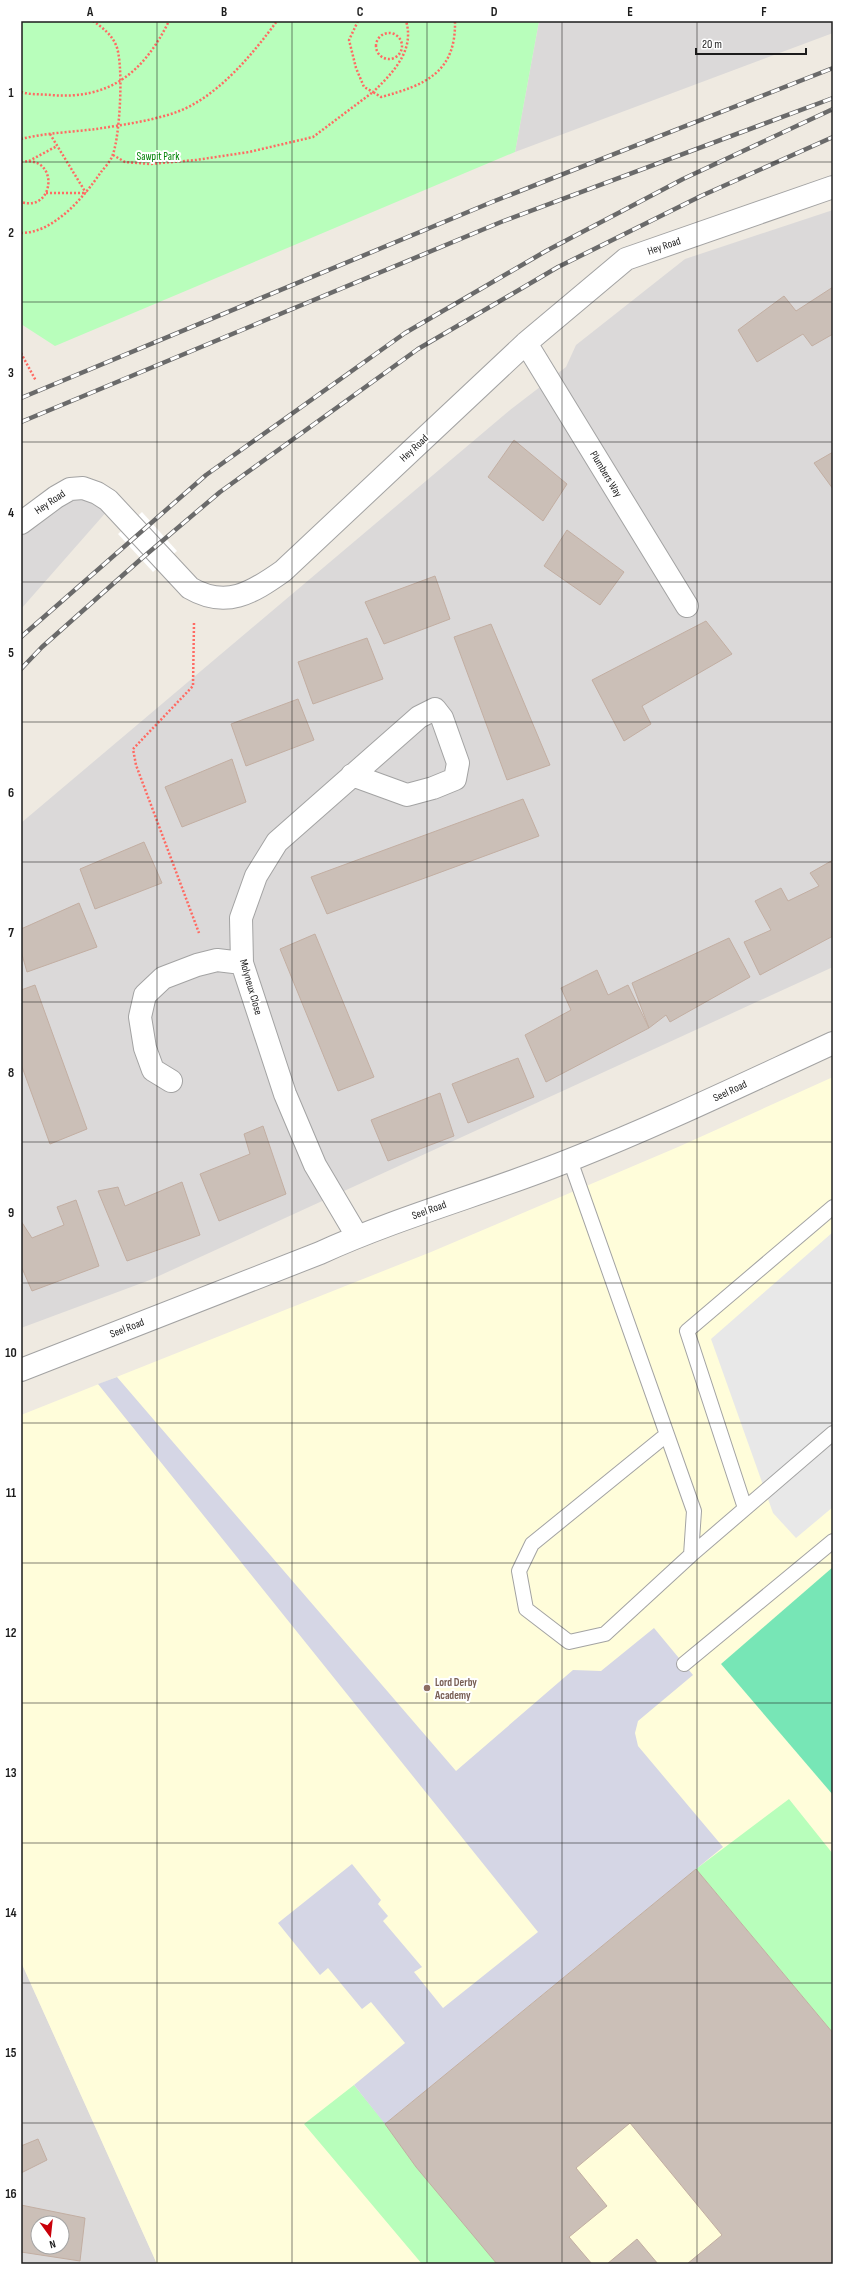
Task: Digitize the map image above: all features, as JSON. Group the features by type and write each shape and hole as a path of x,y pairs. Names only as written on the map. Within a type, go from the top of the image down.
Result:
{"street":[{"name":"Hey Road","path":"21,523 56,497 70,489 83,488 97,493 108,500 190,588 204,596 220,598 238,597 260,587 283,571 526,343 626,259 833,187"},
{"name":"Plumbers Way","path":"526,343 687,606"},
{"name":"Molyneux Close","path":"352,775 407,795 455,779 458,763 442,718 435,709 419,718 352,775 277,842 256,876 241,918 242,963 285,1094 315,1165 357,1236"},
{"path":"171,1081 153,1070 145,1048 140,1016 145,995 164,978 209,962 217,960 242,963"},
{"name":"Seel Road","path":"21,1370 320,1253 357,1236 570,1160 703,1104 833,1043"}],"lane":[{"path":"570,1160 665,1436 694,1511 691,1554"},
{"path":"745,1508 687,1330 833,1207"},
{"path":"665,1436 532,1544 519,1571 526,1609 569,1642 605,1634 691,1554 833,1433"},
{"path":"684,1664 833,1541"}],"path":[{"path":"21,233 36,230 66,214 86,193 113,155 116,139 121,64 116,46 107,31 93,21"},
{"path":"21,92 61,96 84,95 120,82 142,64 169,21"},
{"path":"21,139 103,128 175,113 200,99 233,75 254,52 277,21"},
{"path":"358,21 349,40 356,68 364,87 381,96 395,93 422,82 444,67 456,41 455,21"},
{"path":"113,155 125,162 181,162 249,152 313,137 373,92 389,77 406,50 408,29 406,21"},
{"path":"400,54 401,42 395,36 387,34 379,38 377,50 381,56 393,58 400,54 403,55"},
{"path":"50,134 86,193"},
{"path":"21,162 29,161 57,146"},
{"path":"21,202 38,201 46,194 49,185 46,172 42,166 29,161"},
{"path":"46,194 86,193"},
{"path":"21,353 36,381"},
{"path":"204,596 194,618 192,686 133,749 136,765 209,962"}],"shaded area":[{"path":"539,21 833,21 833,33 515,152"},
{"path":"833,210 833,967 150,1280 21,1328 21,823 510,410 566,367 576,345 685,259"},
{"path":"70,489 108,510 21,609 21,523"},
{"name":"Lord Derby Academy","path":"833,1077 833,2264 157,2264 21,1962 21,1415 431,1252 678,1147"},
{"path":"833,1232 833,1507 796,1538 773,1513 711,1339"},
{"path":"117,1377 456,1771 573,1670 601,1671 654,1628 693,1675 638,1721 635,1733 638,1746 723,1847 385,2124 354,2085 405,2043 371,2002 362,2009 328,1968 320,1975 278,1923 352,1864 381,1900 378,1904 388,1916 383,1921 422,1967 414,1972 443,2008 538,1932 98,1384"},
{"path":"21,1962 157,2264 21,2264"}],"green space":[{"name":"Sawpit Park","path":"21,21 539,21 515,152 55,346 21,324"},
{"path":"833,1567 833,1795 721,1664"},
{"path":"789,1799 833,1854 833,2033 696,1869"},
{"path":"354,2085 500,2264 422,2264 304,2124"}],"pier":[{"path":"142,512 177,551 153,572 118,534"}],"building":[{"path":"833,287 833,334 812,346 803,334 757,362 738,330 784,296 796,311"},
{"path":"514,440 567,484 543,521 488,477"},
{"path":"833,452 833,489 814,463"},
{"path":"567,530 624,572 600,605 544,566"},
{"path":"435,576 450,619 384,644 365,602"},
{"path":"706,621 732,654 642,706 651,724 624,741 592,680"},
{"path":"491,624 550,765 507,780 454,637"},
{"path":"367,638 383,679 313,704 298,662"},
{"path":"298,699 314,740 246,766 231,724"},
{"path":"232,759 246,802 182,827 165,787"},
{"path":"523,799 539,836 327,914 311,877"},
{"path":"144,842 162,883 95,909 80,869"},
{"path":"833,860 833,936 760,975 744,942 771,930 755,901 781,888 788,901 819,886 810,873"},
{"path":"79,903 97,947 27,972 21,951 21,929"},
{"path":"315,934 374,1077 338,1091 280,949"},
{"path":"729,938 750,977 670,1022 666,1015 649,1028 632,983"},
{"path":"597,970 608,995 628,985 649,1028 546,1082 525,1035 571,1010 561,988"},
{"path":"35,985 87,1129 50,1144 21,1064 21,990"},
{"path":"518,1058 534,1097 468,1123 452,1084"},
{"path":"440,1093 454,1136 388,1161 371,1120"},
{"path":"263,1126 286,1194 219,1221 200,1174 250,1154 244,1134"},
{"path":"182,1182 200,1235 127,1261 98,1191 118,1187 125,1206"},
{"path":"76,1200 99,1266 32,1291 21,1266 21,1221 32,1238 64,1225 57,1207"},
{"path":"696,1869 833,2033 833,2264 687,2264 722,2235 630,2123 576,2168 607,2206 569,2237 592,2264 497,2264 416,2167 385,2124"},
{"path":"38,2139 47,2160 21,2173 21,2146"},
{"path":"21,2205 85,2218 80,2261 41,2255 70,2255 70,2215 30,2215 30,2253 21,2252"},
{"path":"637,2239 658,2264 607,2264"}],"railway":[{"path":"21,398 492,202 833,68"},
{"path":"21,422 501,222 833,98"},
{"path":"21,637 206,475 405,333 546,251 683,179 833,109"},
{"path":"21,669 42,647 141,559 220,492 418,349 558,267 701,196 833,137"}],"place":[{"name":"Lord Derby Academy","path":"427,1688"}]}
